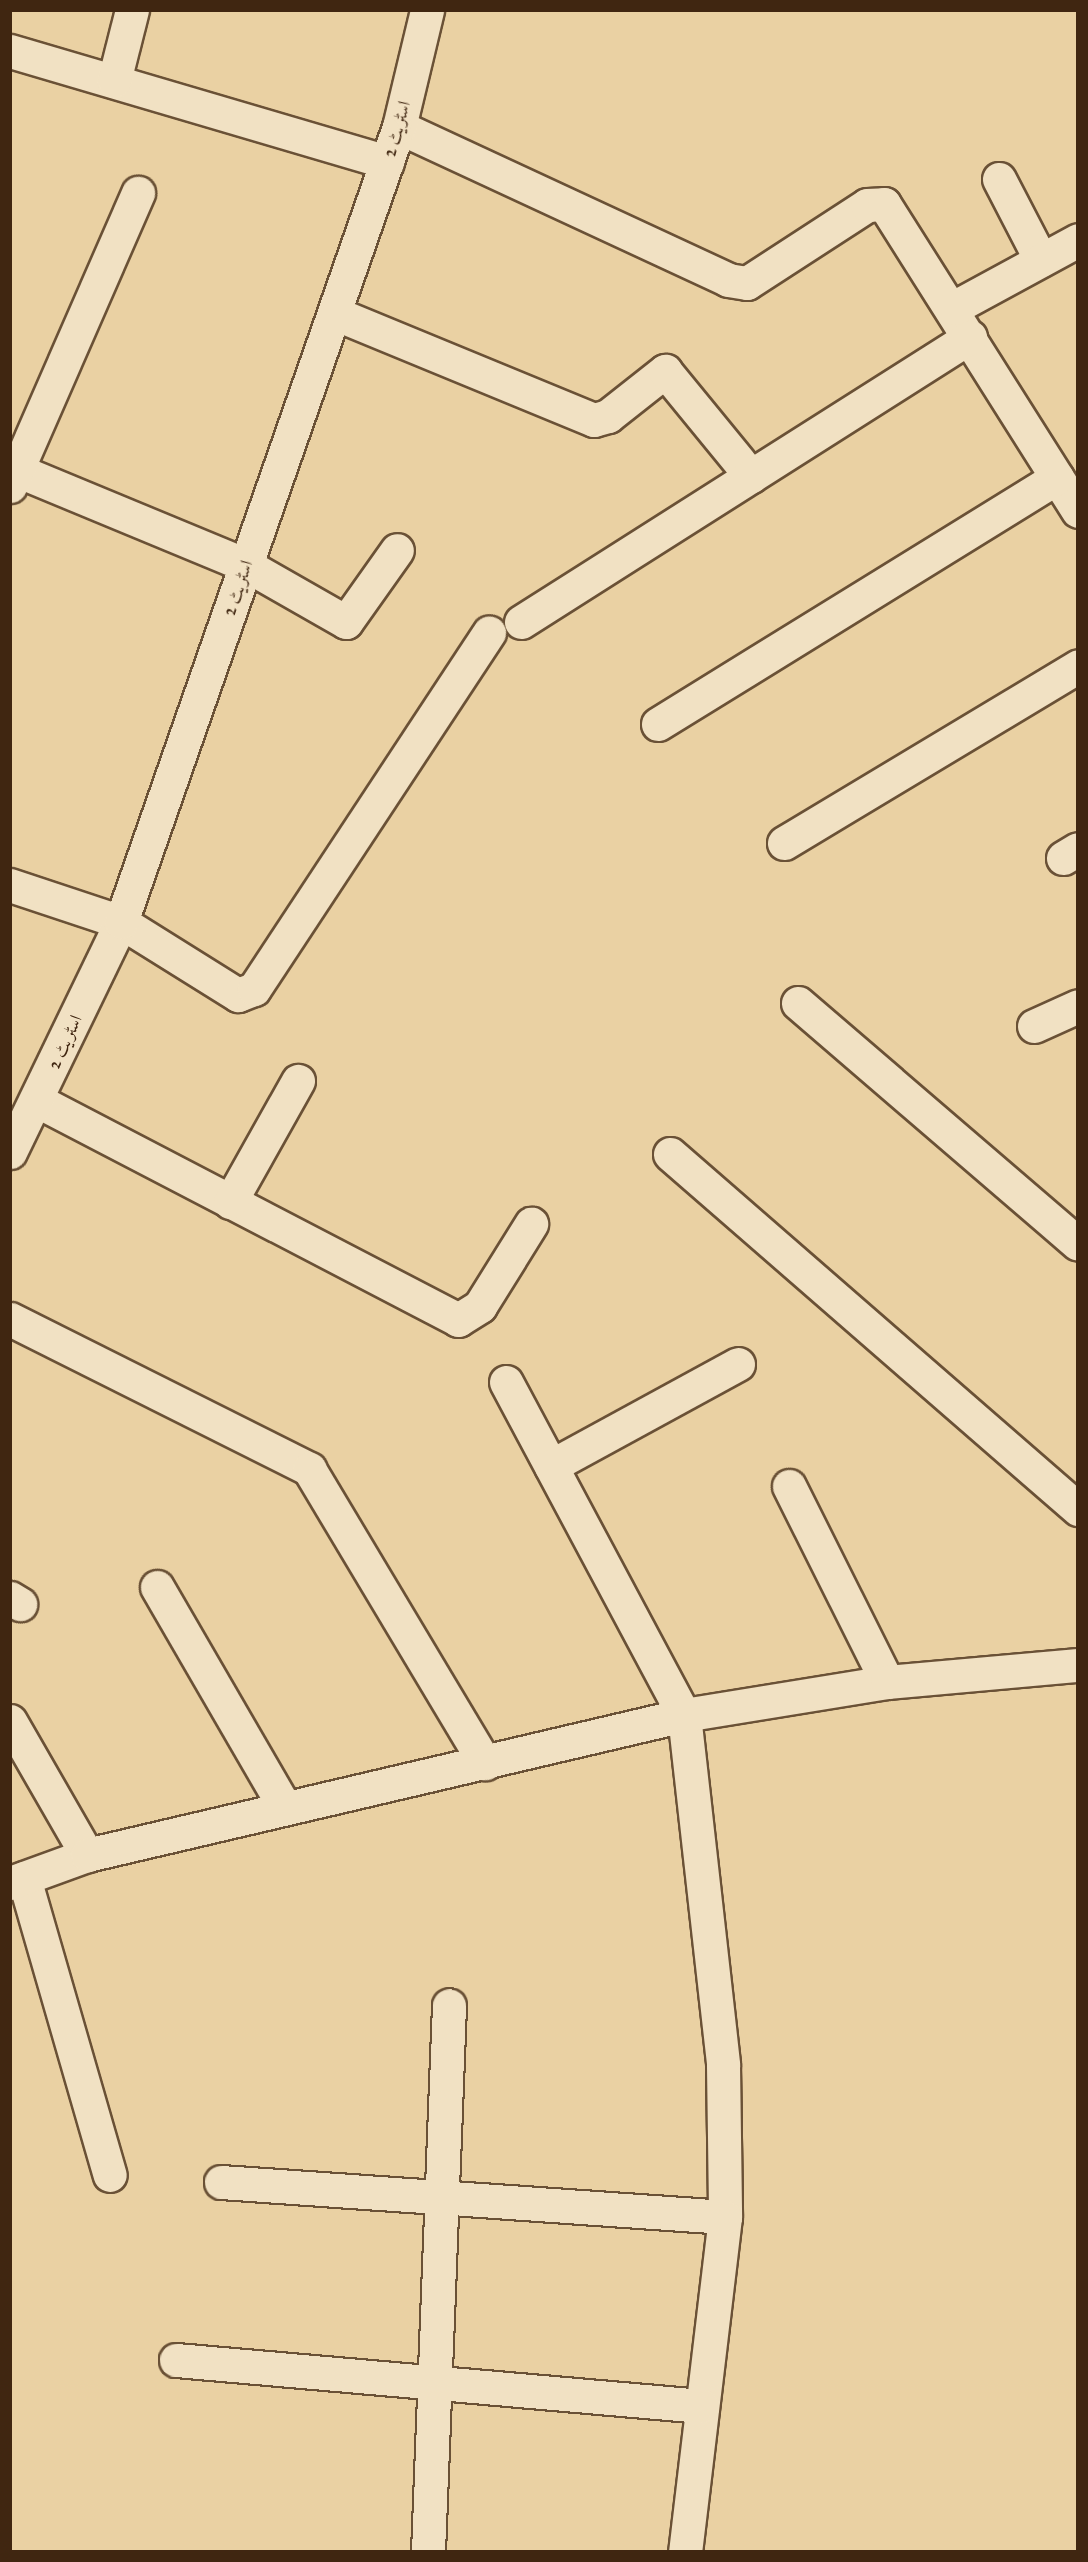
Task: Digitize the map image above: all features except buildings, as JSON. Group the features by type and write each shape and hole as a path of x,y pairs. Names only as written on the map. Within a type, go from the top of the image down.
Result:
{"street":[{"path":"114,81 132,10"},
{"name":"اسٹریٹ 2","path":"10,1152 38,1101 121,922 399,127 428,10"},
{"path":"14,59 114,81 387,162"},
{"path":"399,127 728,280 747,283 867,206 884,204 953,308 1077,511"},
{"path":"999,179 1041,260"},
{"path":"138,193 15,478 246,565 346,622 397,549"},
{"path":"953,308 1077,240"},
{"path":"334,313 594,420 608,416 665,371 751,476"},
{"path":"521,622 970,337"},
{"path":"658,724 1057,478"},
{"path":"10,885 121,922 238,995 254,989 489,632"},
{"path":"784,843 1077,666"},
{"path":"798,1003 1077,1244"},
{"path":"1034,1026 1077,1006"},
{"path":"230,1202 298,1081"},
{"path":"38,1101 458,1320 480,1306 531,1224"},
{"path":"670,1154 1077,1509"},
{"path":"10,1319 309,1469 485,1763"},
{"path":"551,1466 738,1364"},
{"path":"506,1382 684,1715 723,2065 725,2217 685,2552"},
{"path":"789,1486 886,1682"},
{"path":"157,1587 285,1808"},
{"path":"110,2175 17,1881 87,1855 684,1715 886,1682 1077,1665"},
{"path":"10,1721 87,1855"},
{"path":"428,2552 433,2383 445,2198 449,2006"},
{"path":"221,2182 725,2217"},
{"path":"176,2360 702,2406"}]}
